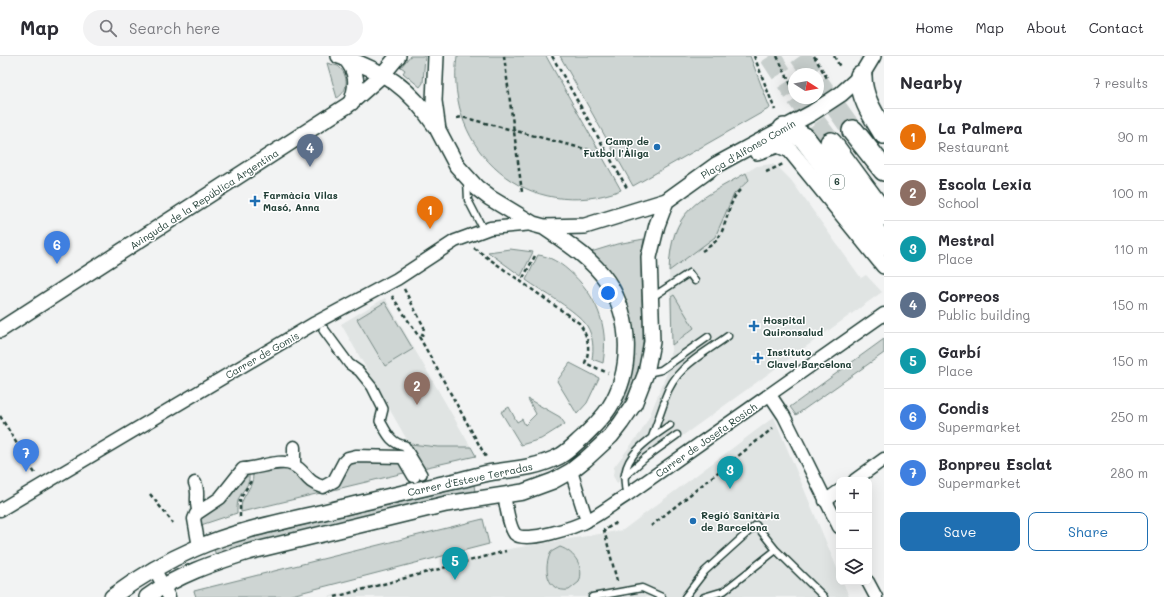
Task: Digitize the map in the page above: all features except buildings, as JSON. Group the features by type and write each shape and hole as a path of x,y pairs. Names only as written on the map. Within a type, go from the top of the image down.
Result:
{"highway":[{"path":"860,76 862,89 868,106 884,133"},
{"name":"6","path":"784,129 804,138 884,244"},
{"path":"853,131 884,170"},
{"path":"831,143 884,215"}],"street":[{"name":"Avinguda de la República Argentina","path":"0,330 351,103 383,74 398,56"},
{"path":"436,56 434,101 438,130"},
{"name":"Plaça d'Alfonso Comín","path":"539,225 585,226 666,201 716,165 784,129 840,94 860,76 873,56"},
{"path":"342,57 368,66 383,74 413,97 422,106 438,130 457,166 467,178 490,198 539,225"},
{"path":"342,57 352,66 356,75 357,85 351,103"},
{"path":"716,165 772,146 778,145 790,150 884,266"},
{"name":"Carrer d'Esteve Terradas","path":"147,597 167,591 220,561 248,552 446,504 504,495 545,485 571,471 600,447 621,423 634,404 646,373 652,342 649,257 656,225 666,201"},
{"name":"Carrer d'Esteve Terradas","path":"112,597 154,568 199,547 226,537 287,520 485,474 508,472 536,465 560,456 590,430 609,408 618,389 624,368 627,347 619,304 608,282 589,260 539,225"},
{"name":"Carrer de Gomis","path":"0,510 326,317 397,279 456,241 490,228 539,225"},
{"name":"Carrer de Josefa Rosich","path":"504,495 513,530 517,535 529,538 588,520 627,495 884,314"},
{"path":"324,330 349,364 359,371 372,387 383,410 380,421 390,438 396,444 405,446 418,475"},
{"path":"770,394 784,416 836,521"},
{"path":"294,448 294,465"},
{"path":"199,547 194,519 196,514 220,498 244,466 283,462 294,465 309,481 323,486 334,481 344,462 356,456 401,457 418,475"},
{"path":"560,456 567,461 588,520"},
{"path":"858,477 884,459"},
{"path":"504,495 501,477 508,472"},
{"path":"195,483 197,491 195,504 199,512"},
{"path":"825,501 836,493"},
{"path":"154,568 167,591"},
{"path":"870,585 876,597"}],"lane":[{"path":"467,178 468,200 484,231"},
{"path":"650,299 689,273 695,281"},
{"path":"652,437 670,384 680,371 728,336"},
{"path":"646,373 661,370 708,337"},
{"path":"627,495 624,477 634,453 652,437 670,425"},
{"path":"624,477 645,458 677,434"},
{"path":"684,597 705,571 756,524 776,550 824,597"},
{"path":"704,597 724,591 776,550"},
{"path":"592,597 642,588 662,597"}],"path":[{"path":"504,56 522,192"},
{"path":"552,56 627,188"},
{"path":"754,56 775,110"},
{"path":"777,56 788,78"},
{"path":"814,56 827,78"},
{"path":"834,56 840,67"},
{"path":"457,118 462,117 608,155"},
{"path":"766,172 785,163"},
{"path":"702,251 715,242 720,235 734,198 740,190"},
{"path":"470,246 579,323 584,329 589,344 585,363 608,373"},
{"path":"523,278 536,254"},
{"path":"401,284 424,327 421,340"},
{"path":"388,291 421,340 488,460"},
{"path":"0,416 36,477"},
{"path":"650,526 772,428"},
{"path":"240,517 240,499 250,484 251,474 244,466"},
{"path":"150,494 173,523"},
{"path":"616,581 604,530 618,522"},
{"path":"335,597 506,551"}],"shaded area":[{"path":"410,56 425,56 423,83 420,87 403,73 405,70 401,67"},
{"path":"457,56 546,56 621,190 587,198 555,197 525,188 500,172 479,150 464,122 457,91"},
{"name":"Camp de Futbol l'Àliga","path":"560,56 750,56 770,108 633,186"},
{"path":"327,63 338,66 346,78 344,91 337,98"},
{"name":"Hospital Quironsalud","path":"772,164 778,167 791,180 861,278 866,275 882,292 617,483 613,476 614,467 641,432 649,417 667,373 672,345 669,271 670,249 674,232 682,216 702,198 757,166"},
{"path":"746,173 749,180 734,194 715,237 669,271 671,250 675,233 681,220 690,209 701,200"},
{"path":"644,239 641,262 643,333 639,367 627,398 619,412 586,450 583,446 626,386 613,277 591,252 617,244"},
{"path":"510,249 533,252 521,276 488,252"},
{"path":"538,255 550,258 565,267 587,290 599,312 602,324 604,336 603,363 592,359 592,338 587,326 582,320 568,308 526,280"},
{"path":"674,295 694,328 672,345 671,297"},
{"path":"385,298 476,456 423,468 341,324"},
{"path":"385,302 413,349 385,366 357,319"},
{"path":"884,339 884,353 796,415 790,407"},
{"path":"570,363 599,378 587,403 577,414 557,381"},
{"path":"528,399 560,417 565,424 541,439 521,445 501,412 509,407 517,422 522,419 525,425 536,414"},
{"path":"774,417 836,566 836,585 844,585 849,597 327,597 509,549 623,530"},
{"path":"410,444 438,447 471,447 476,456 423,468"},
{"path":"353,460 400,461 408,472 241,512 242,501 251,484 253,474 274,469 288,469 299,475 316,489"},
{"path":"249,475 248,484 238,500 237,513 201,525 200,519 226,501 241,481"},
{"path":"474,485 475,492 349,521 216,556 214,549 262,535"},
{"path":"483,519 489,544 284,597 196,597 194,591"},
{"path":"560,547 570,553 580,566 581,577 579,582 569,590 561,590 555,587 548,578 547,565 551,552"}],"tunnel":[{"path":"770,56 788,84"},
{"path":"800,56 809,68"},
{"path":"824,90 853,131"},
{"path":"802,104 831,143"}],"place":[{"name":"Camp de Futbol l'Àliga","path":"657,147"},
{"name":"Correos","path":"310,167"},
{"name":"Farmàcia Vilas Masó, Anna","path":"255,201"},
{"name":"La Palmera","path":"430,229"},
{"name":"Condis","path":"57,264"},
{"name":"Hospital Quironsalud","path":"754,326"},
{"name":"Instituto Clavel Barcelona","path":"758,358"},
{"name":"Escola Lexia","path":"417,405"},
{"name":"Bonpreu Esclat","path":"26,472"},
{"name":"Mestral","path":"730,489"},
{"name":"Regió Sanitària de Barcelona","path":"693,521"},
{"name":"Garbí","path":"455,580"}]}
